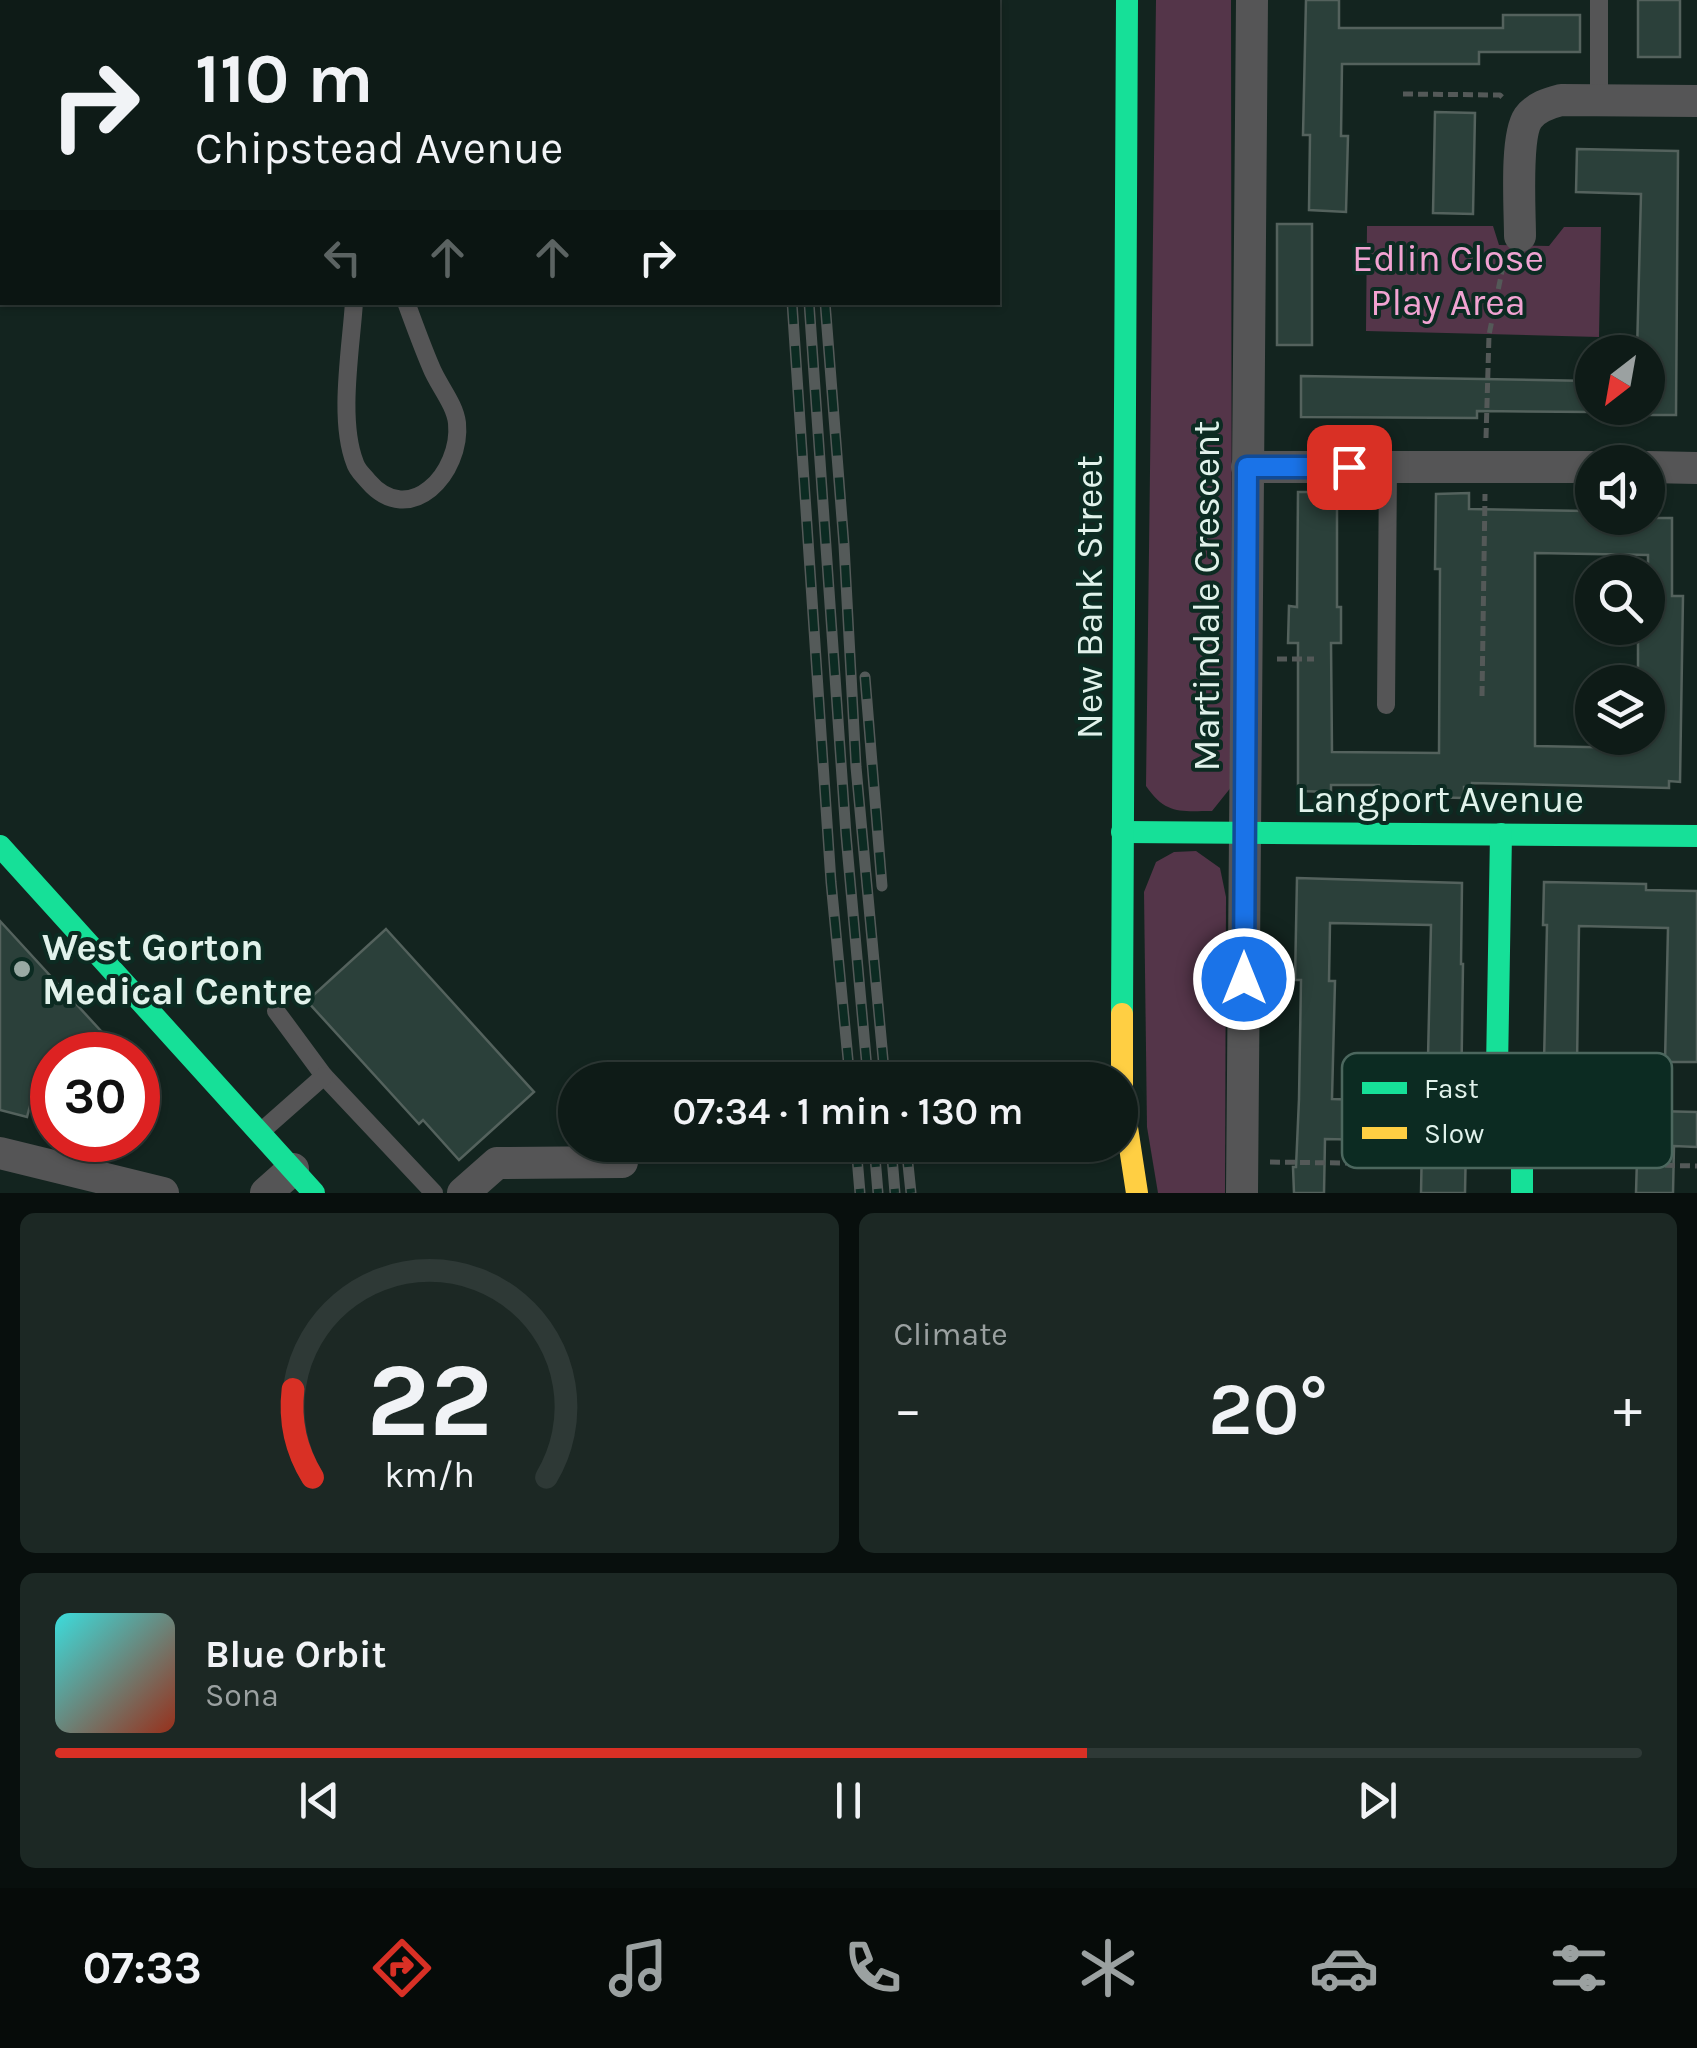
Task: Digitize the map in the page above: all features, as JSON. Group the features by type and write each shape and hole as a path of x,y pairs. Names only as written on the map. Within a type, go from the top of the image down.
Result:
{"main road":[{"name":"New Bank Street","path":"1127,0 1122,1094 1137,1193"},
{"name":"Langport Avenue","path":"1122,832 1697,836"},
{"path":"1497,1053 1501,834"},
{"path":"0,846 303,1181"}],"street":[{"name":"Martindale Crescent","path":"1242,1177 1252,0"},
{"path":"1520,236 1521,138 1527,119 1541,106 1562,100 1697,101"},
{"path":"1247,467 1575,468"},
{"path":"1665,468 1697,468"},
{"path":"0,1153 163,1193"},
{"path":"464,1193 496,1163 622,1162"},
{"path":"266,1193 303,1181"}],"lane":[{"path":"1599,0 1599,100"},
{"path":"354,305 346,436 356,468 379,494 406,501 428,491 448,469 456,445 457,419 407,305"},
{"path":"1386,706 1388,467"},
{"path":"276,1011 324,1076 434,1193"},
{"path":"260,1132 324,1076"}],"path":[{"path":"1404,94 1500,95 1527,119"},
{"path":"1482,696 1488,334 1506,246 1520,236"},
{"path":"1672,1165 1697,1166"},
{"path":"1242,1177 1471,1168"}],"green space":[{"path":"1156,0 1231,0 1232,786 1212,811 1167,807 1146,786"},
{"name":"Edlin Close Play Area","path":"1367,226 1493,226 1499,245 1549,246 1564,227 1601,227 1599,335 1366,331"},
{"path":"1196,851 1220,868 1226,897 1225,1193 1158,1193 1147,1127 1144,892 1156,862 1174,852"}],"building":[{"path":"1306,0 1339,0 1339,28 1503,28 1503,15 1580,15 1580,52 1479,52 1479,64 1342,64 1341,136 1348,136 1346,212 1309,210 1310,135 1303,135"},
{"path":"1638,0 1680,0 1680,57 1638,57"},
{"path":"1435,112 1475,113 1473,214 1433,213"},
{"path":"1577,149 1678,151 1676,415 1665,415 1665,335 1637,335 1641,194 1576,192"},
{"path":"1277,224 1312,224 1312,345 1277,345"},
{"path":"1301,376 1575,381 1575,412 1477,411 1477,418 1301,417"},
{"path":"1298,492 1337,492 1337,607 1341,607 1341,643 1331,643 1332,752 1439,753 1440,569 1435,569 1436,494 1469,493 1469,509 1575,511 1575,535 1665,535 1665,518 1672,518 1672,596 1683,596 1680,782 1669,781 1669,788 1472,783 1472,787 1464,787 1464,798 1378,796 1379,785 1331,785 1331,792 1298,791 1298,643 1288,643 1289,606 1297,607","holes":["1535,553 1665,555 1665,645 1638,645 1638,665 1665,665 1665,755 1575,755 1575,747 1535,746"]},
{"path":"1297,878 1462,883 1462,1053 1428,1053 1431,925 1330,923 1329,981 1335,981 1332,1099 1342,1099 1342,1139 1325,1139 1324,1193 1294,1193 1301,980 1295,980"},
{"path":"1544,882 1646,884 1646,890 1697,891 1697,1062 1672,1062 1672,1053 1665,1053 1668,928 1579,926 1577,1053 1544,1053 1547,925 1543,925"},
{"name":"West Gorton Medical Centre","path":"0,921 102,1032 30,1032 27,1117 0,1110"},
{"path":"386,929 534,1092 459,1160 423,1120 419,1124 307,1001"},
{"path":"1672,1111 1697,1112 1697,1147 1674,1146 1673,1193 1636,1193 1637,1168 1672,1168"},
{"path":"1421,1168 1465,1168 1465,1193 1421,1193"}],"railway":[{"path":"792,305 831,882 848,1062"},
{"path":"809,305 846,835 866,1062"},
{"path":"825,305 856,767 883,1062"},
{"path":"865,677 882,886"},
{"path":"857,1162 860,1193"},
{"path":"875,1162 878,1193"},
{"path":"892,1162 895,1193"},
{"path":"908,1162 911,1193"}],"traffic: fast":[{"path":"1122,1014 1127,0"},
{"path":"1122,832 1697,836"},
{"path":"1497,1053 1501,834"},
{"path":"0,846 314,1193"},
{"path":"1522,1168 1522,1193"}],"traffic: slow":[{"path":"1122,1014 1122,1095 1137,1193"}],"place":[{"name":"West Gorton Medical Centre","path":"22,969"}],"route":[{"path":"1244,979 1247,467 1349,467"}]}
